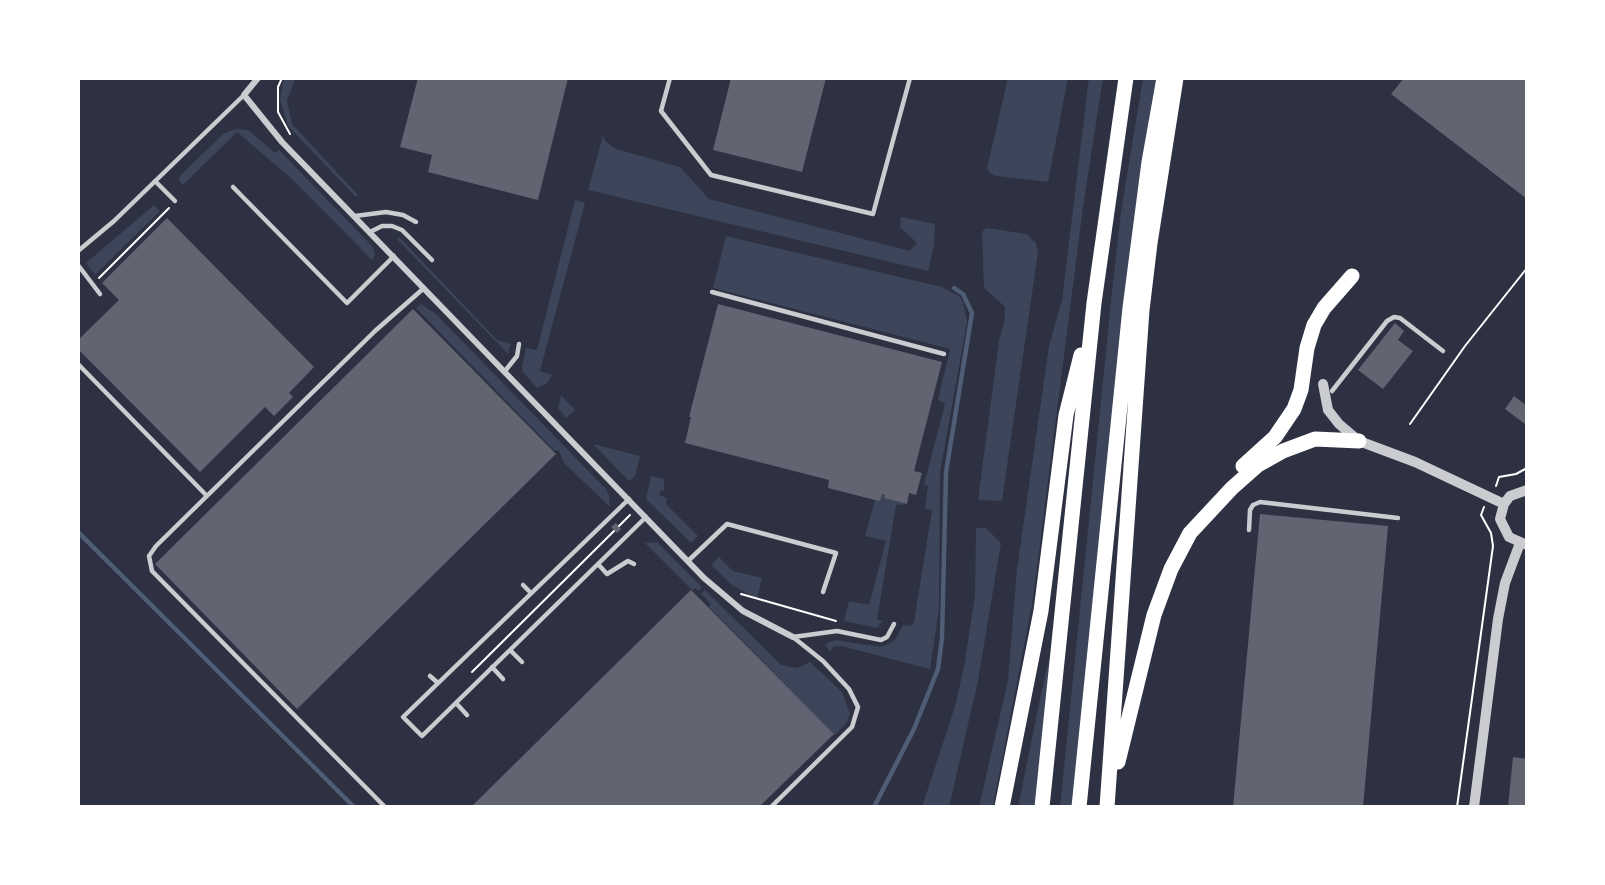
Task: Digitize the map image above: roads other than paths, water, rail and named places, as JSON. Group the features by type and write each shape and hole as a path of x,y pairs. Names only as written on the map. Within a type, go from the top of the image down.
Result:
{"highway":[{"path":"1042,807 1094,303 1126,78"},
{"path":"1079,807 1130,308 1146,183 1164,78"},
{"path":"1107,807 1142,310 1176,78"},
{"path":"1107,807 1154,615 1171,569 1203,508 1220,486 1264,447 1287,420 1300,390 1307,348 1314,325 1324,308 1352,276"},
{"path":"1002,807 1041,611 1066,415 1094,303"},
{"path":"1190,533 1232,488 1271,457 1315,440 1359,441"}],"street":[{"path":"258,78 244,95 282,142 688,561 743,611 792,637"},
{"path":"1323,384 1324,398 1329,410 1339,424 1359,441 1414,462 1503,504"},
{"path":"1474,807 1505,583 1524,544 1509,537 1503,530 1500,519 1503,504 1514,494 1527,490"}],"lane":[{"path":"670,78 662,111 711,175 873,214 910,78"},
{"path":"78,251 114,221 244,95"},
{"path":"155,181 175,201"},
{"path":"233,187 347,303 394,256"},
{"path":"355,216 387,212 403,215 416,222"},
{"path":"370,232 382,226 392,226 402,230 432,260"},
{"path":"78,265 100,294"},
{"path":"385,807 152,571 149,556 156,546 375,331 424,288"},
{"path":"712,292 944,354"},
{"path":"1332,391 1387,321 1394,317 1400,318 1443,351"},
{"path":"505,371 517,356 519,344"},
{"path":"78,364 207,496"},
{"path":"629,499 403,717 422,736 646,517"},
{"path":"1248,530 1250,510 1253,505 1260,502 1398,519"},
{"path":"688,561 726,524 836,552 823,592"},
{"path":"598,564 607,574 628,561 634,564"},
{"path":"523,585 531,593"},
{"path":"792,637 837,631 881,640 887,637 894,624"},
{"path":"771,807 852,727 858,707 849,688 823,661 792,637"},
{"path":"510,650 522,662"},
{"path":"492,668 503,679"},
{"path":"430,676 438,683"},
{"path":"456,703 467,715"}],"waterway":[{"path":"874,807 914,729 938,669 942,638 946,472 972,313 963,294 954,288"},
{"path":"78,532 354,807"}]}
